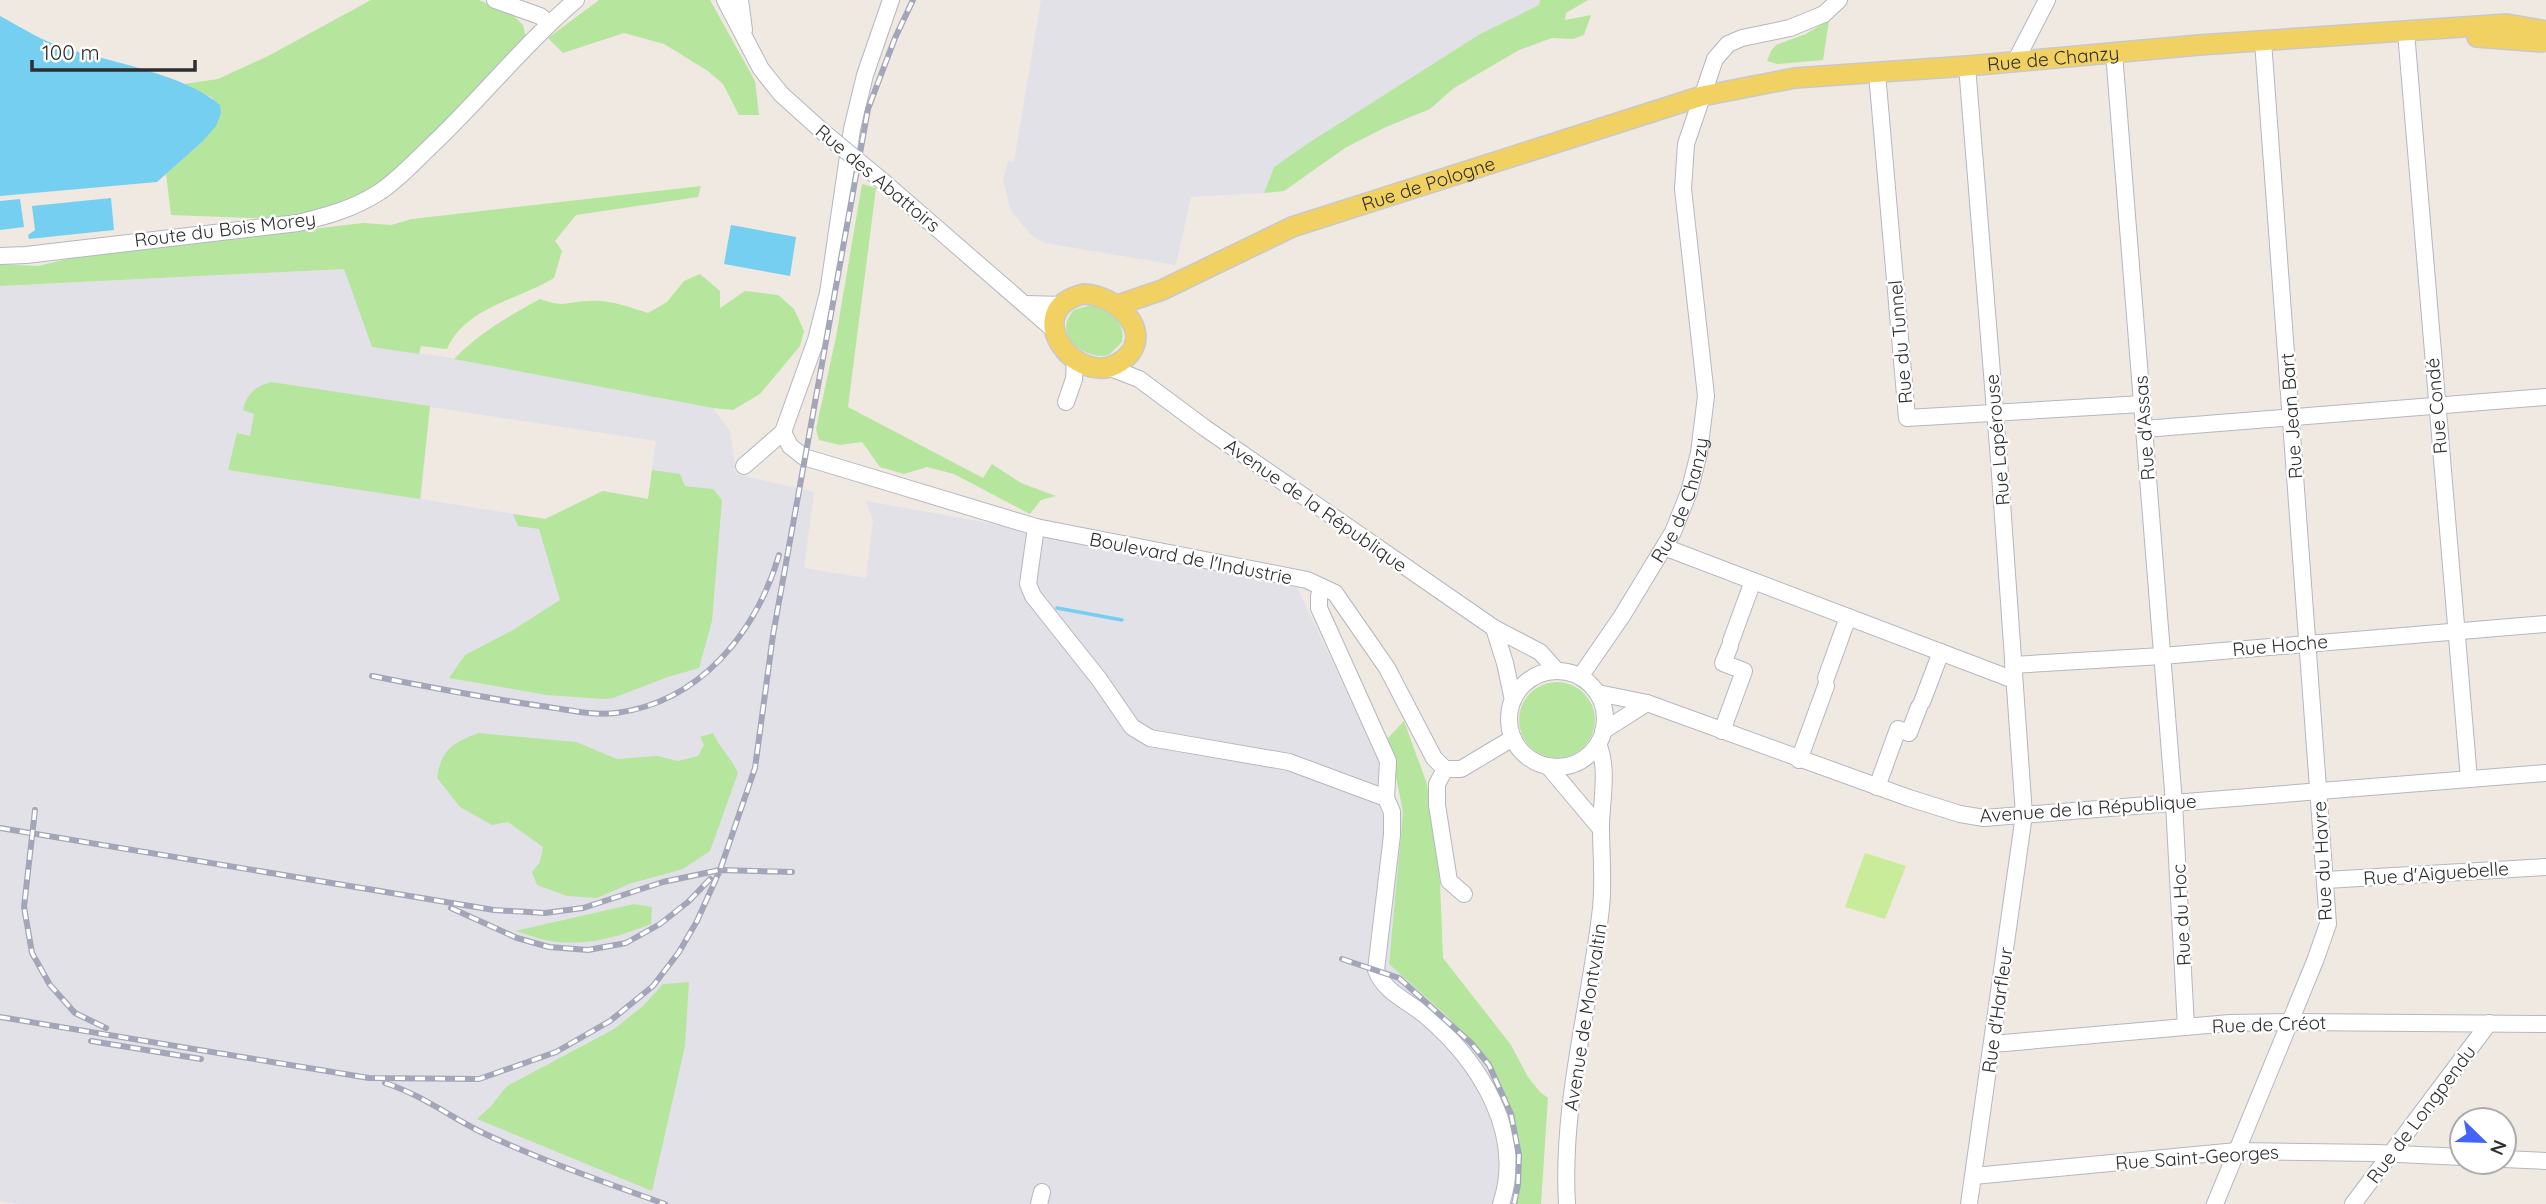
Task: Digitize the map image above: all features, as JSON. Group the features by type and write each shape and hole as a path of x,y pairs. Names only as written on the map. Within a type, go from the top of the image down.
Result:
{"main road":[{"name":"Rue de Chanzy","path":"1702,96 1795,78 2263,41 2507,24 2546,31"},
{"name":"Rue de Chanzy","path":"2406,32 2546,42"},
{"name":"Rue de Pologne","path":"1118,305 1162,290 1292,227 1702,96"},
{"name":"Rue de Pologne","path":"1132,323 1162,290"},
{"path":"1084,294 1102,297 1118,305 1125,310 1135,336 1129,353 1122,361 1101,367 1075,358 1058,344 1054,330 1056,316 1063,305 1075,296 1084,294"}],"street":[{"path":"495,0 540,16 549,23"},
{"name":"Route du Bois Morey","path":"0,256 298,223 338,213 379,192 404,172 458,121 549,23 576,0"},
{"name":"Rue des Abattoirs","path":"725,0 761,69 781,94 1054,330"},
{"path":"740,0 746,39"},
{"path":"744,466 783,432 816,340 828,293 852,129 865,75 891,0"},
{"name":"Rue de Chanzy","path":"1580,677 1622,616 1673,532 1689,492 1699,453 1706,396 1683,189 1686,144 1715,59 1728,44 1742,38 1790,28 1824,14 1839,0"},
{"path":"2015,62 2047,0"},
{"name":"Rue Condé","path":"2406,32 2469,779"},
{"name":"Rue Jean Bart","path":"2263,41 2319,791"},
{"name":"Rue d'Assas","path":"2114,53 2174,803"},
{"name":"Rue Lapérouse","path":"1966,66 2024,815"},
{"name":"Rue du Tunnel","path":"1877,72 1907,418 2142,404"},
{"path":"1026,304 1063,305"},
{"path":"1129,353 1139,379"},
{"path":"1075,358 1074,379 1066,402 1101,367"},
{"name":"Avenue de la République","path":"1101,367 1139,379 1205,428 1494,628 1540,652 1558,671"},
{"path":"2144,429 2546,397"},
{"name":"Boulevard de l'Industrie","path":"783,432 790,446 804,457 1036,527 1307,580 1335,593 1387,668 1434,758 1446,769"},
{"path":"1036,527 1028,584 1033,596 1099,679 1132,727 1150,738 1289,762 1386,798"},
{"path":"1664,548 1941,652 2014,672"},
{"path":"1722,731 1744,671 1723,663 1753,581"},
{"path":"1322,587 1319,608 1388,761 1386,798 1392,812 1392,835 1376,970 1392,992 1425,1015 1443,1032 1464,1055 1490,1092 1507,1145 1501,1204"},
{"path":"1799,760 1848,617"},
{"name":"Rue Hoche","path":"2014,672 2162,656 2546,624"},
{"path":"1494,628 1513,700"},
{"path":"1877,787 1898,729 1909,733 1941,652"},
{"path":"1601,737 1603,705 1598,694 1580,677 1558,671 1544,673 1520,688 1513,700 1509,713 1513,738 1521,751 1533,761 1563,767 1589,755 1601,737 1647,703"},
{"name":"Avenue de la République","path":"1598,694 1647,703 1877,787 1960,814 1984,818 2546,773"},
{"name":"Avenue de Montvaltin","path":"1567,1204 1566,1155 1573,1087 1602,906 1604,757 1601,737"},
{"path":"1464,894 1449,881 1437,805 1437,784 1446,769 1461,769 1513,738"},
{"path":"1548,766 1601,829"},
{"name":"Rue du Havre","path":"2216,1204 2328,924 2319,791"},
{"name":"Rue du Hoc","path":"2174,803 2186,1027"},
{"name":"Rue d'Harfleur","path":"1969,1204 2024,815"},
{"name":"Rue d'Aiguebelle","path":"2326,880 2546,867"},
{"name":"Rue de Créot","path":"1993,1044 2291,1021 2546,1024"},
{"name":"Rue de Longpendu","path":"2353,1204 2489,1023"},
{"name":"Rue Saint-Georges","path":"1974,1176 2237,1151 2448,1156"},
{"path":"2518,1160 2546,1161"}],"shaded area":[{"path":"1041,0 1540,0 1540,5 1480,34 1310,142 1274,167 1264,193 1191,197 1176,265 1045,243 1032,236 1011,211 1003,181 1008,161 1014,162"},
{"path":"345,269 372,347 440,356 713,408 730,431 736,474 814,492 804,568 866,578 873,520 866,501 967,519 1297,587 1403,812 1389,964 1449,1018 1495,1072 1515,1123 1521,1184 1515,1204 18,1204 0,1201 0,286","holes":["430,407 656,441 648,499 603,491 545,519 421,499"]}],"green space":[{"path":"371,0 479,0 514,16 523,25 526,38 421,148 386,179 326,212 279,219 171,215 166,174 202,142 213,98 184,84 218,79 270,55"},
{"path":"599,0 710,0 755,81 759,115 739,115 723,84 708,71 664,44 624,33 563,53 548,38"},
{"path":"1540,0 1588,0 1566,13 1565,20 1591,15 1584,35 1573,39 1552,38 1519,50 1454,88 1430,109 1345,148 1284,191 1264,193 1274,167 1480,34 1539,5"},
{"path":"1829,20 1823,60 1777,64 1767,61 1776,45 1806,34"},
{"path":"862,184 876,188 848,407 983,478 992,464 1021,483 1056,496 1041,500 1030,514 954,474 927,467 904,474 880,467 862,442 840,445 819,440 816,429 836,337"},
{"path":"701,186 698,197 576,215 555,241 562,251 554,278 479,314 455,335 447,349 421,346 419,354 372,347 344,269 0,286 0,264 38,266 76,257 363,223 391,225 412,219"},
{"path":"700,274 720,291 720,308 745,291 778,295 794,309 804,331 800,346 760,394 733,410 454,359 505,319 540,299 560,304 604,301 648,313 667,302 684,281"},
{"path":"1091,305 1110,314 1121,328 1122,342 1109,355 1099,356 1081,350 1068,336 1068,319 1074,310"},
{"path":"271,382 430,406 420,499 228,470 237,433 250,436 254,414 243,410 247,399 256,388"},
{"path":"652,470 680,474 685,486 713,489 722,500 712,621 699,668 604,699 547,695 449,678 465,655 513,630 560,600 539,529 518,526 513,514 545,519 603,491 648,499"},
{"path":"1557,682 1572,685 1584,693 1592,705 1595,720 1592,735 1584,747 1572,755 1557,758 1542,755 1530,747 1522,735 1519,720 1522,705 1530,693 1542,685"},
{"path":"1404,721 1427,784 1440,883 1443,958 1511,1045 1528,1077 1548,1098 1541,1204 1515,1204 1521,1184 1515,1123 1495,1072 1449,1018 1389,964 1403,812 1388,738"},
{"path":"479,733 576,742 617,759 657,756 678,761 698,756 704,745 700,737 713,733 738,773 710,851 683,869 629,884 597,898 567,896 537,885 532,872 540,862 543,847 508,822 492,825 460,807 437,778 445,753 462,740"},
{"path":"1865,853 1906,866 1885,919 1845,907"},
{"path":"634,904 652,907 651,924 606,939 558,942 515,931"},
{"path":"689,982 685,1046 652,1191 477,1119 507,1086 614,1029 643,1006 663,984"}],"water":[{"path":"0,16 59,46 188,85 220,105 221,113 216,126 157,182 0,196"},
{"path":"111,198 114,230 29,239 28,235 35,230 32,206"},
{"path":"20,199 24,227 0,230 0,201"},
{"path":"731,225 796,237 790,276 724,264"}],"waterway":[{"path":"1057,608 1122,620"}],"railway":[{"path":"0,1017 369,1078 479,1079 556,1052 610,1021 653,986 679,952 697,921 720,870 755,768 773,635 868,109 895,38 913,0"},
{"path":"372,676 588,713 616,713 646,706 674,694 721,659 756,611 779,555"},
{"path":"35,810 24,907 32,953 50,985 75,1013 106,1028"},
{"path":"0,828 494,910 545,913 583,908 663,882 720,870 792,872"},
{"path":"451,908 517,938 549,947 588,950 626,943 660,924 688,902 710,879"},
{"path":"1342,959 1399,978 1471,1043 1489,1065 1511,1114 1519,1155 1514,1204"},
{"path":"91,1041 201,1059"},
{"path":"385,1083 410,1093 503,1142 665,1204"}]}
